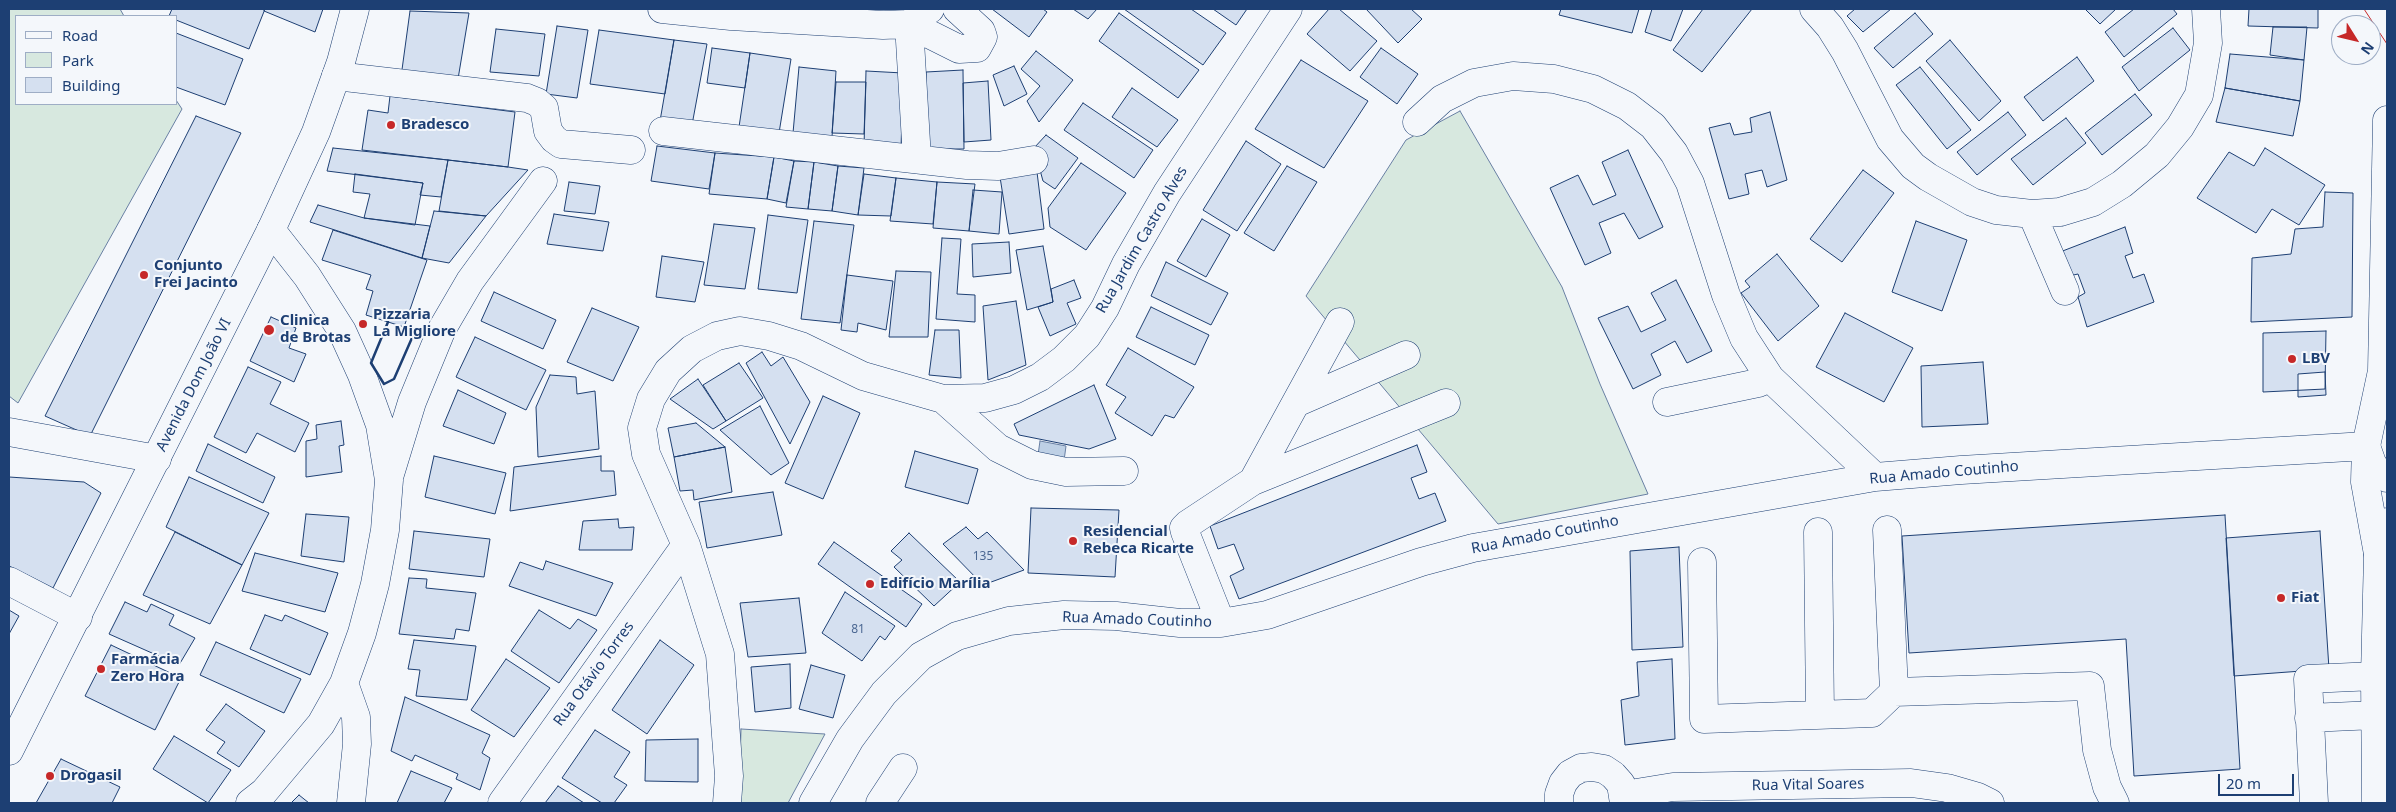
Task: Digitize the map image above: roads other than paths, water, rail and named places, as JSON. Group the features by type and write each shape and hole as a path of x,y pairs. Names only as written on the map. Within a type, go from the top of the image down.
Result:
{"main road":[{"name":"Avenida Dom João VI","path":"9,751 271,230 316,132 336,76 355,9"},
{"path":"662,9 883,25 919,16"},
{"path":"919,16 960,49 977,48 983,37 981,31 957,9"},
{"name":"Rua Jardim Castro Alves","path":"943,399 985,398 1014,390 1040,377 1064,359 1086,336 1105,308 1126,264 1167,193 1288,9"},
{"path":"1814,9 1830,27 1845,51 1890,140 1913,166 1928,177 1972,202 1996,210 2032,214 2060,212 2093,202 2122,184 2157,155 2180,128 2199,94 2208,43 2206,9"},
{"path":"917,159 919,16"},
{"path":"336,76 527,98 537,102 544,108 548,131 554,139 562,144 631,150"},
{"path":"1417,122 1442,99 1474,83 1513,76 1554,79 1593,89 1627,106 1653,126 1674,153 1690,184 1733,312 1744,338 1770,378 1875,477"},
{"path":"2376,803 2374,676 2378,554 2365,482 2366,446 2382,370 2387,120"},
{"path":"663,131 967,165 998,166 1034,160"},
{"path":"388,480 412,402 442,329 470,281 543,181"},
{"path":"2032,214 2065,291"},
{"path":"250,803 264,792 321,724 344,683 362,633 375,584 385,530 388,480 380,425 362,375 342,331 307,276 271,230"},
{"path":"1253,481 1340,322"},
{"path":"727,803 728,757 720,654 686,545 646,454 642,428 651,399 668,371 692,349 717,336 740,331 769,336 801,346 863,376 943,399 998,448 1032,465 1066,472 1124,471"},
{"path":"1296,403 1406,355"},
{"path":"1666,402 1758,384 1770,378"},
{"path":"1221,623 1184,528 1253,481 1446,404"},
{"path":"9,432 157,459"},
{"path":"2366,446 2377,471 2387,478"},
{"name":"Rua Amado Coutinho","path":"813,803 850,738 884,693 921,656 958,636 1010,621 1064,616 1116,616 1180,623 1221,623 1266,615 1421,562 1473,548 1875,477 1961,470 2366,446"},
{"path":"2378,554 2387,522"},
{"path":"1887,530 1894,692"},
{"path":"1818,532 1820,715"},
{"name":"Rua Otávio Torres","path":"502,803 686,545"},
{"path":"1702,562 1704,720 1872,713 1894,692 2090,686 2097,750 2107,787 2115,803"},
{"path":"9,581 78,617"},
{"path":"2314,803 2308,678 2374,676"},
{"path":"344,683 356,717 357,744 351,803"},
{"path":"2310,718 2375,715"},
{"path":"1559,803 1563,783 1570,774 1580,768 1592,766 1604,769 1613,775 1621,784 1624,799"},
{"path":"880,803 903,768"},
{"name":"Rua Vital Soares","path":"1624,799 1673,787 1912,783 1947,788 1978,797 1990,803"}],"water":[{"path":"1040,441 1066,446 1064,461 1038,455"}],"place":[{"name":"Bradesco","path":"391,125"},
{"name":"Conjunto Frei Jacinto","path":"144,275"},
{"name":"Pizzaria La Migliore","path":"363,324"},
{"name":"Clinica de Brotas","path":"269,330"},
{"name":"LBV","path":"2292,359"},
{"name":"Residencial Rebeca Ricarte","path":"1073,541"},
{"name":"Edifício Marília","path":"870,584"},
{"name":"Fiat","path":"2281,598"},
{"name":"Farmácia Zero Hora","path":"101,669"},
{"name":"Drogasil","path":"50,776"}]}
